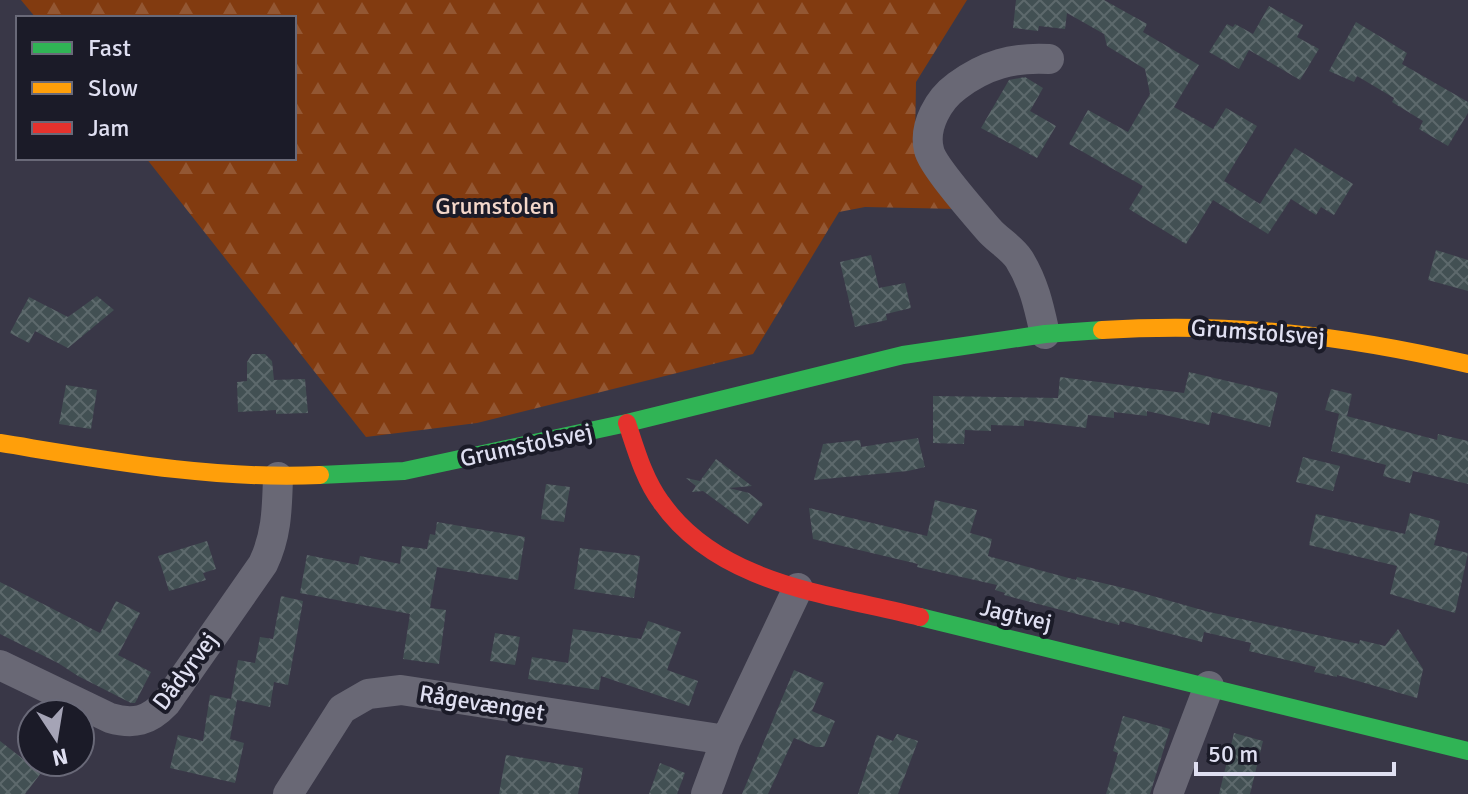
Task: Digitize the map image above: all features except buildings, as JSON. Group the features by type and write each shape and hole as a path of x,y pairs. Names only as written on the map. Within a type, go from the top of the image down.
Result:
{"street":[{"path":"1045,334 1034,286 1016,256 989,230 939,170 928,150 930,123 943,96 978,70 1027,58 1049,59"},
{"name":"Grumstolsvej","path":"0,443 149,467 278,477 404,471 627,423 903,355 1045,334 1156,327 1255,329 1386,345 1468,364"},
{"name":"Jagtvej","path":"627,423 646,480 681,527 702,547 763,578 1468,751"},
{"name":"Dådyrvej","path":"0,665 110,718 126,723 142,721 156,714 263,564 276,528 278,477"},
{"path":"706,794 726,740 798,588"},
{"path":"1168,794 1209,686"},
{"name":"Rågevænget","path":"288,794 342,709 368,694 385,690 726,740"}],"green space":[{"name":"Grumstolen","path":"21,0 967,0 916,82 915,144 959,209 865,207 839,212 753,354 477,423 366,437 148,160 296,160 296,16 34,16"}],"traffic: fast":[{"path":"320,475 404,471 627,423 903,355 1045,334 1102,330"},
{"path":"920,617 1468,751"}],"traffic: slow":[{"path":"1102,330 1196,328 1286,333 1376,345 1468,364"},
{"path":"0,443 200,472 320,475"}],"traffic: jam":[{"path":"627,423 655,493 685,530 713,552 778,582 920,617"}]}
